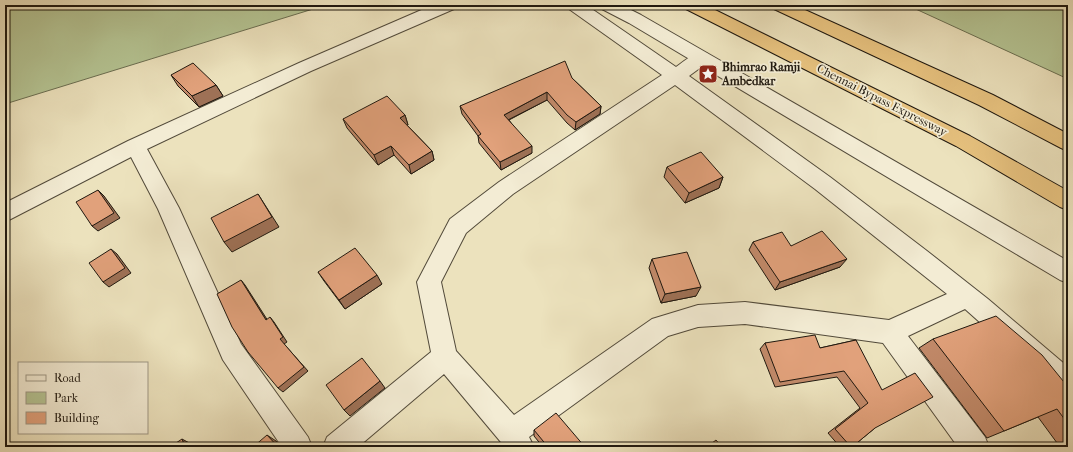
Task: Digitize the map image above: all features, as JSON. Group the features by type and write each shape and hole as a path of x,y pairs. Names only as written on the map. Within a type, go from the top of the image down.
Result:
{"highway":[{"name":"Chennai Bypass Expressway","path":"692,5 962,141 1068,201"},
{"path":"780,5 986,100 1068,144"}],"street":[{"path":"5,213 135,146 305,67 448,5"},
{"path":"575,5 676,75 783,153 967,296 1068,384"},
{"path":"608,5 702,58 1068,273"},
{"path":"702,58 506,188 458,226 429,282 445,357 516,440 661,327 698,316 745,314 890,332 967,296"},
{"path":"135,146 168,208 232,352 298,447"},
{"path":"890,332 975,447"},
{"path":"339,446 445,357"}],"green space":[{"path":"5,5 326,5 5,104"},
{"path":"907,5 1068,5 1068,79"}],"building":[{"path":"565,61 572,78 601,106 576,122 567,115 547,92 504,115 532,146 500,162 478,136 481,134 460,106"},
{"path":"193,63 216,85 192,96 171,75"},
{"path":"387,96 405,115 400,118 432,151 409,165 391,146 374,155 343,119"},
{"path":"701,152 723,177 689,193 667,167"},
{"path":"98,190 114,213 92,226 76,202"},
{"path":"258,194 272,217 224,242 211,218"},
{"path":"822,231 847,259 780,282 753,242 782,232 791,246"},
{"path":"355,248 377,275 339,300 318,272"},
{"path":"111,249 125,268 103,282 89,263"},
{"path":"687,252 701,287 665,294 652,259"},
{"path":"241,280 266,320 270,317 283,337 280,339 304,367 278,388 248,352 232,327 217,294"},
{"path":"996,316 1042,355 1068,387 1068,424 1057,409 1004,431 933,339"},
{"path":"815,335 820,348 856,340 882,390 915,373 933,397 875,428 851,447 835,429 868,403 844,371 780,382 765,343"},
{"path":"362,358 380,381 344,410 326,385"},
{"path":"556,413 585,447 548,447 534,430"},
{"path":"267,435 278,447 253,447"},
{"path":"182,439 185,447 170,447"},
{"path":"716,440 722,447 707,447"}],"place":[{"name":"Bhimrao Ramji Ambedkar","path":"708,74"}]}
